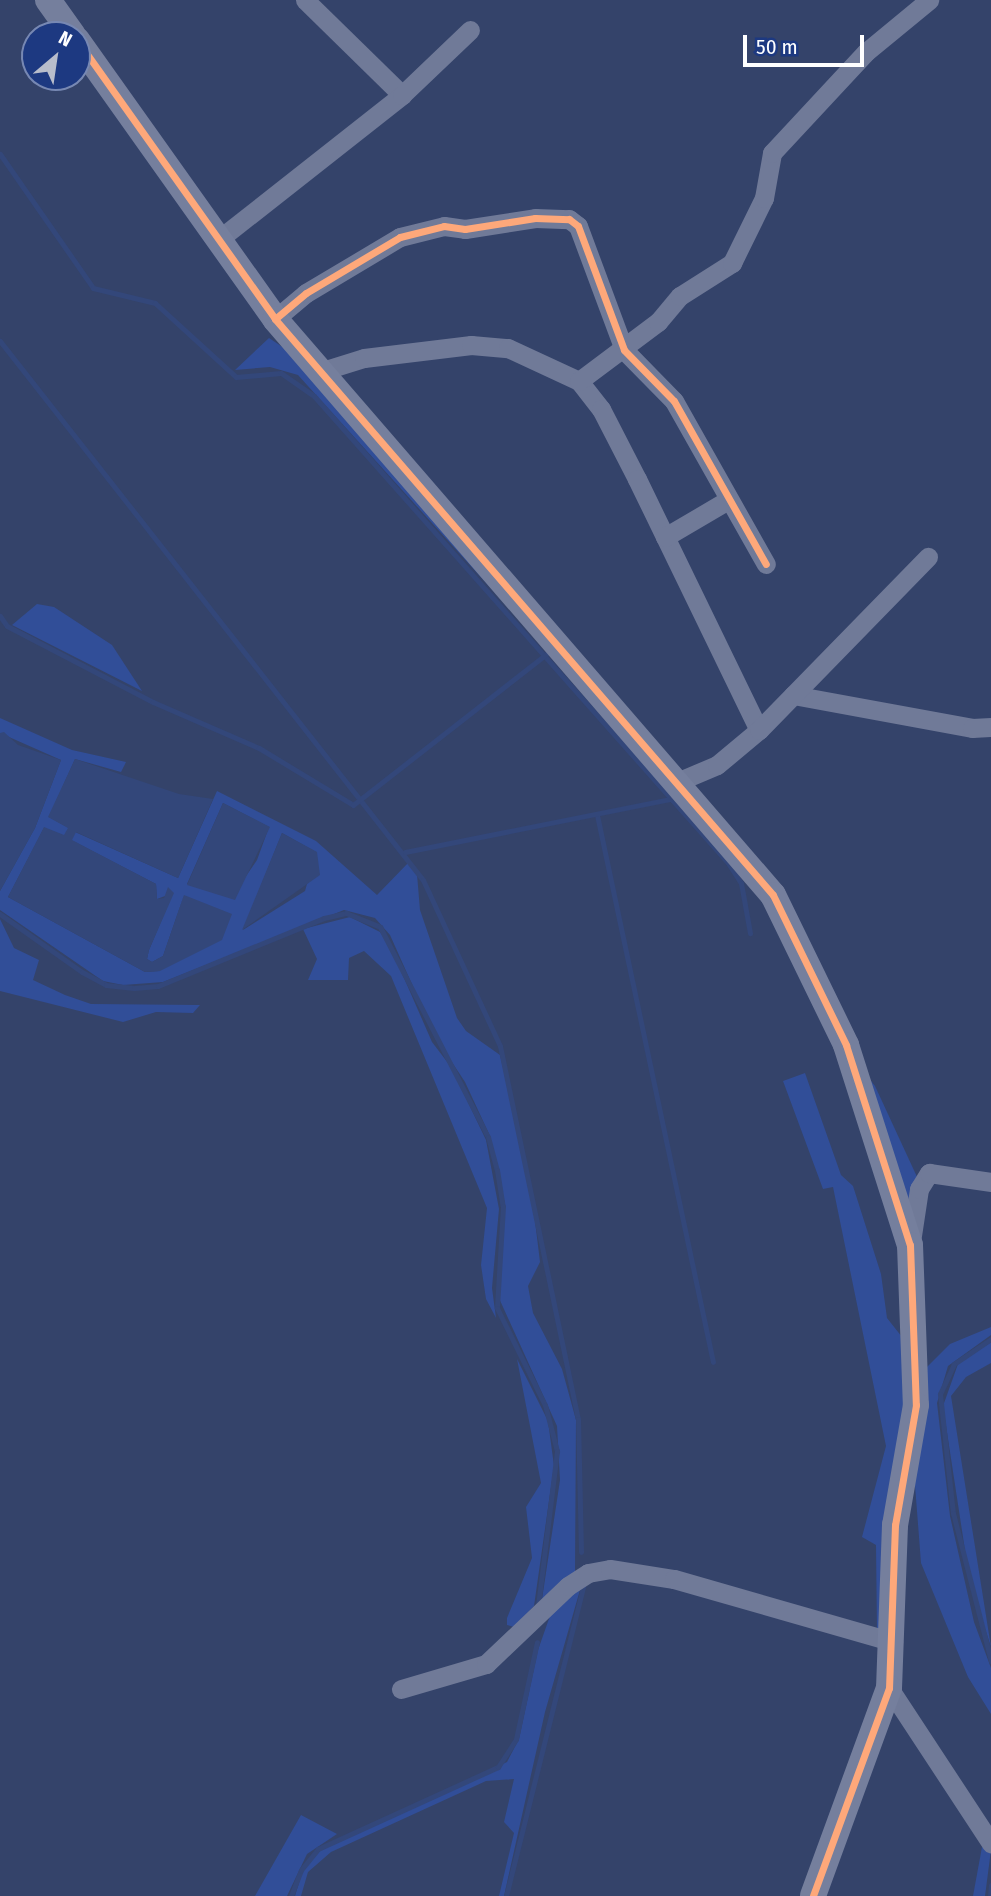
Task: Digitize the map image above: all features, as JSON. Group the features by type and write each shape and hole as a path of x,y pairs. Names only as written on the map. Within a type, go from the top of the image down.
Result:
{"street":[{"path":"48,0 63,21"},
{"path":"304,0 402,95"},
{"path":"579,381 624,350 680,296 732,263 764,198 772,153 866,52 929,0"},
{"path":"218,240 402,95 470,30"},
{"path":"91,60 275,318 319,372 677,782 786,915 846,1045 910,1244"},
{"path":"275,318 306,293 400,237 444,226 466,229 555,216 578,226 624,350 674,401 766,564"},
{"path":"319,372 363,358 471,345 508,348 579,381 601,410 759,730"},
{"path":"665,537 728,500"},
{"path":"677,782 717,765 759,730 928,557"},
{"path":"793,695 972,729 991,727"},
{"path":"813,1896 889,1688 893,1642 895,1525 916,1405 910,1244 919,1189 929,1173 991,1182"},
{"path":"401,1689 486,1664 568,1586 610,1569 674,1579 893,1642"},
{"path":"889,1688 991,1843"}],"shaded area":[{"path":"269,338 287,350 547,650 298,375 270,367 235,370"},
{"path":"37,604 54,607 112,645 142,691 12,625"},
{"path":"0,718 72,750 126,762 121,772 75,759 49,817 69,828 65,836 44,828 8,897 145,972 160,971 184,895 163,956 152,962 147,959 149,950 173,893 157,899 156,884 71,840 75,832 178,878 217,791 316,841 377,895 409,862 417,874 420,910 457,1018 466,1031 500,1055 531,1188 540,1262 528,1286 533,1313 562,1369 576,1420 575,1572 541,1606 560,1480 557,1426 498,1296 505,1204 490,1136 465,1082 436,1038 390,935 375,918 344,910 163,982 123,985 103,981 0,910 0,891 35,828 61,760 0,733","holes":["223,803 269,827 257,860 242,882 187,884","282,833 316,852 305,891 243,930"]},
{"path":"4,732 18,745 61,760 35,828 0,891 0,733"},
{"path":"75,759 179,794 213,799 178,878 76,832 72,840 156,884 157,899 164,898 168,887 174,893 147,959 152,962 163,956 184,895 232,914 222,940 160,971 145,972 8,897 44,827 64,835 68,828 48,817"},
{"path":"223,803 270,827 235,900 187,885"},
{"path":"282,833 317,852 320,875 242,930"},
{"path":"350,917 380,932 390,946 432,1042 451,1067 486,1140 499,1209 492,1288 496,1318 486,1299 481,1265 487,1208 391,976 364,951 349,958 348,980 308,980 317,959 303,929"},
{"path":"0,919 14,948 39,960 33,980 65,995 91,1004 200,1005 193,1013 156,1012 123,1022 0,991"},
{"path":"855,1060 875,1086 918,1179 909,1232"},
{"path":"805,1073 841,1175 853,1186 881,1274 887,1318 902,1337 905,1384 887,1635 877,1633 876,1545 862,1537 886,1446 833,1187 823,1189 783,1081"},
{"path":"991,1327 991,1335 948,1366 937,1403 950,1516 974,1622 991,1668 991,1714 968,1677 921,1563 913,1459 927,1367 950,1344"},
{"path":"991,1342 991,1363 966,1377 951,1396 991,1647 970,1583 943,1406 958,1364"},
{"path":"517,1359 548,1421 554,1466 534,1606 514,1627 507,1625 507,1618 532,1558 526,1507 541,1483"},
{"path":"582,1583 545,1712 504,1896 499,1896 514,1833 504,1822 514,1779 486,1781 331,1852 308,1872 301,1896 295,1896 303,1870 321,1850 507,1762 519,1739 538,1650 551,1613"},
{"path":"301,1815 337,1834 307,1854 287,1896 255,1896"},
{"path":"982,1847 991,1850 985,1896 973,1896"}],"waterway":[{"path":"0,154 93,288 155,303 236,377 281,373 314,396 728,863 741,883 750,933"},
{"path":"0,341 423,880 500,1046 578,1419 581,1552"},
{"path":"0,616 7,626 153,702 259,748 353,805 546,654"},
{"path":"405,852 671,799"},
{"path":"597,815 713,1362"},
{"path":"0,914 82,972 106,985 134,988 158,986 324,918 346,913 380,927 488,1137 497,1170 503,1206 497,1308 545,1405 557,1451 538,1605"},
{"path":"991,1339 954,1364 940,1394 953,1513 991,1661"},
{"path":"506,1896 584,1583"},
{"path":"291,1896 301,1870 318,1849 498,1767 516,1739 537,1642"},
{"path":"990,1896 991,1885"}],"cycle path":[{"path":"91,60 275,319 773,895 846,1045 910,1245 916,1405 895,1525 889,1688 813,1896"},
{"path":"275,319 306,293 400,237 444,226 465,229 535,218 569,219 578,226 624,350 674,401 766,564"}]}
